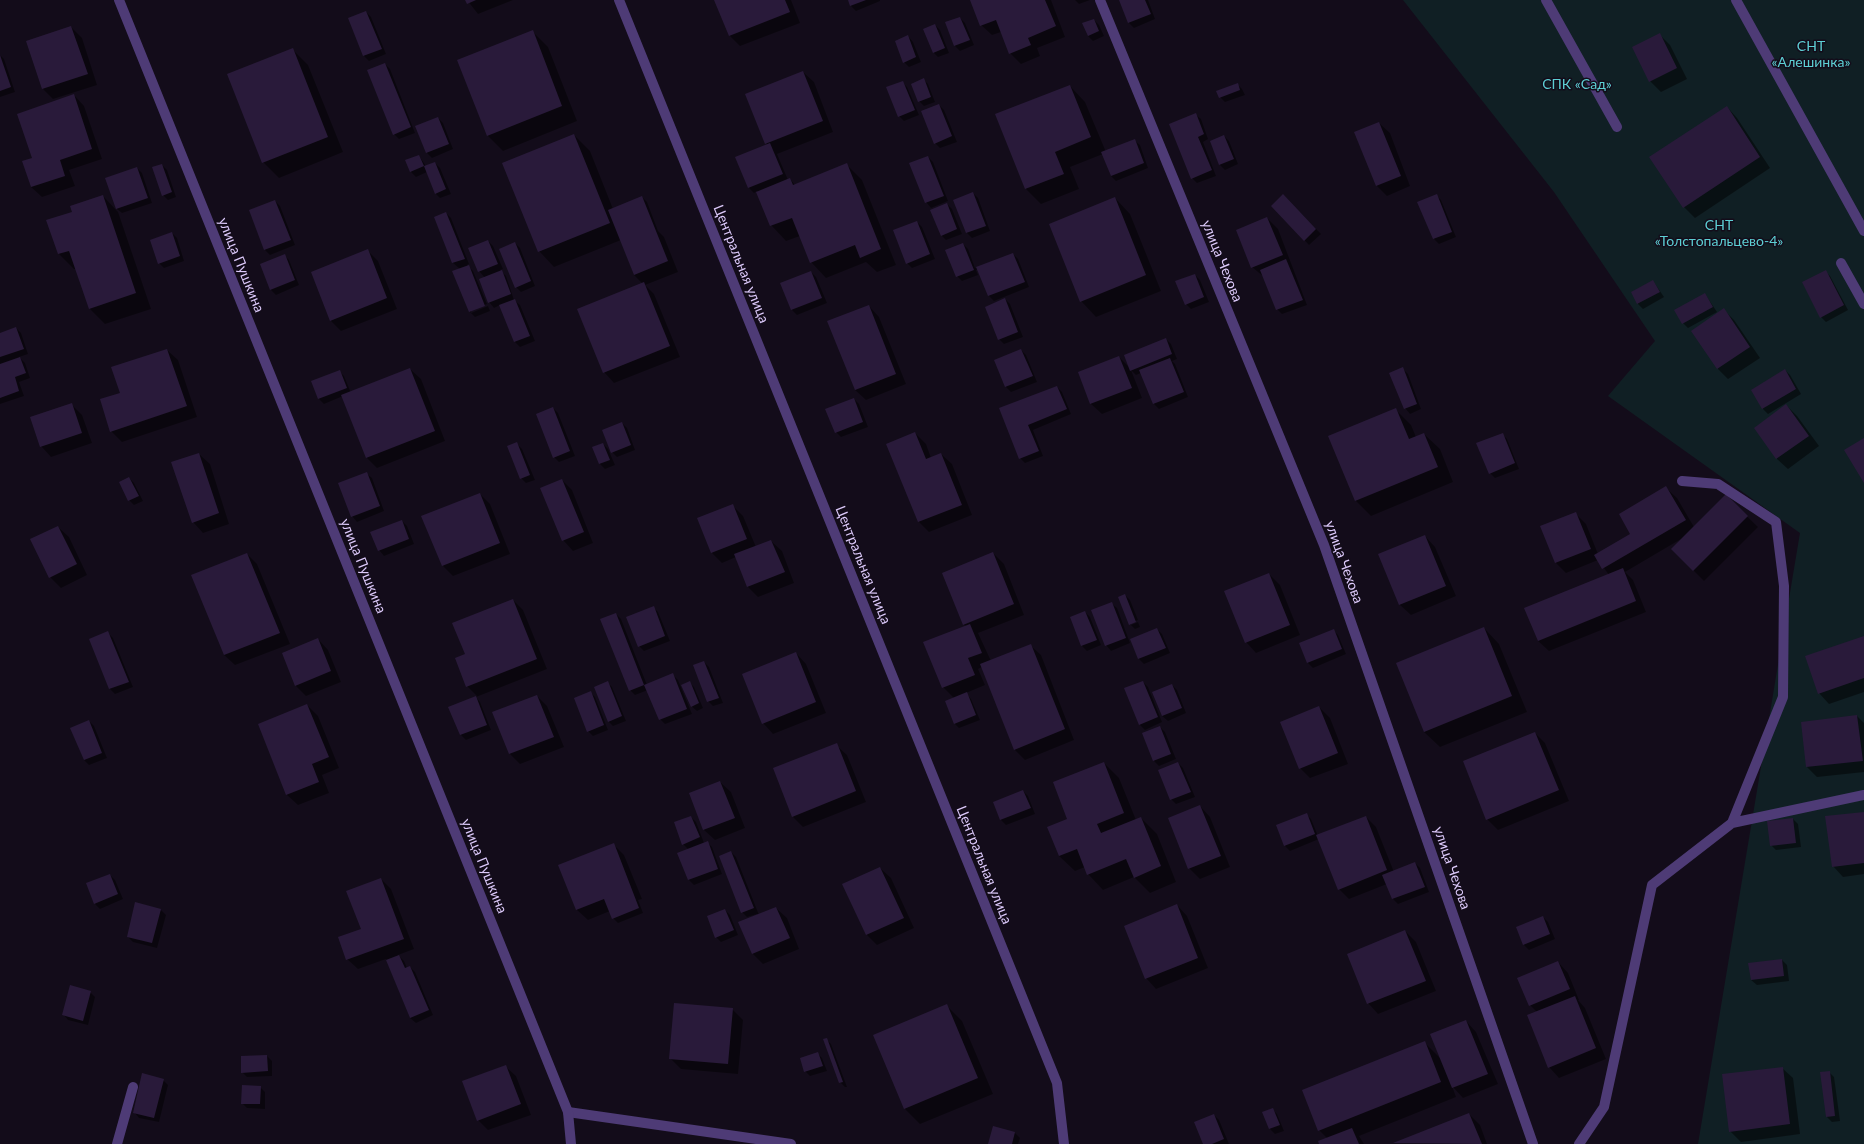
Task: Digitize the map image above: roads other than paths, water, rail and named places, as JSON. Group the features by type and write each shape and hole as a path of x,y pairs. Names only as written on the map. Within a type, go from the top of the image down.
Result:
{"street":[{"name":"улица Пушкина","path":"119,0 568,1112 571,1144"},
{"name":"Центральная улица","path":"619,0 1057,1083 1064,1144"},
{"name":"улица Чехова","path":"1100,0 1324,545 1533,1144"},
{"path":"1546,0 1617,127"},
{"path":"1736,0 1864,231"},
{"path":"1841,263 1864,304"},
{"path":"1682,481 1718,484 1776,522 1784,586 1783,697 1732,823"},
{"path":"1579,1144 1604,1107 1652,885 1732,823 1864,795"},
{"path":"117,1144 133,1087"},
{"path":"568,1112 791,1144"}],"park label":[{"name":"СНТ «Алешинка»","path":"1811,54"},
{"name":"СПК «Сад»","path":"1577,84"},
{"name":"СНТ «Толстопальцево-4»","path":"1719,234"}]}
